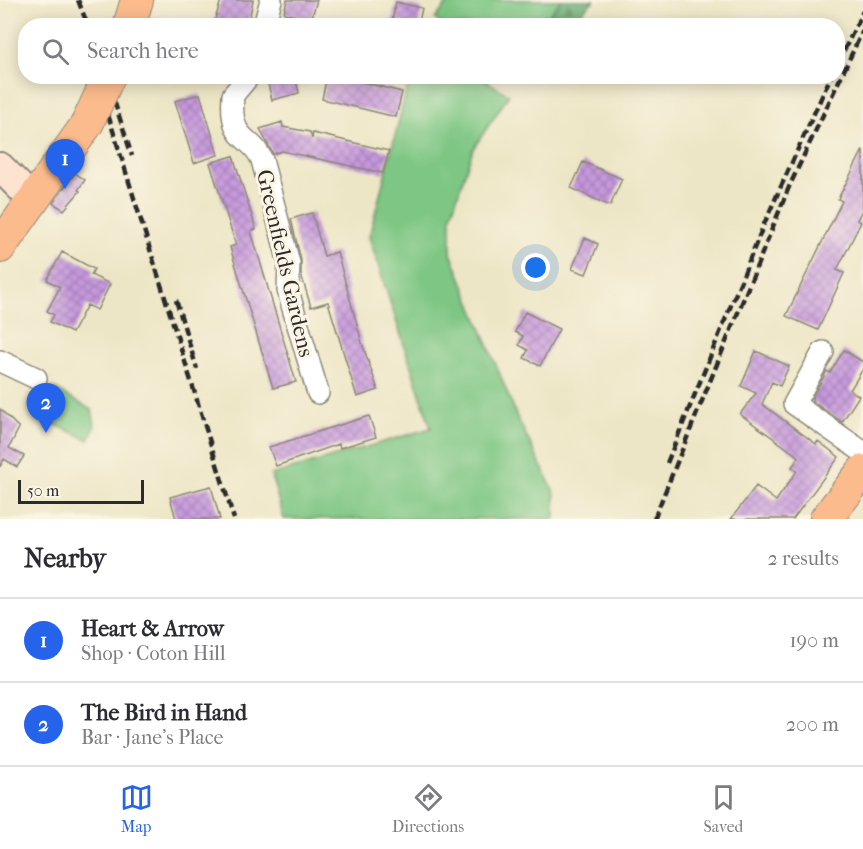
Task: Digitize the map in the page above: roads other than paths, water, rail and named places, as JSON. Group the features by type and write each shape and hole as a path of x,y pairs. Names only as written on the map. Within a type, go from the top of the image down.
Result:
{"main road":[{"path":"131,18 137,0"},
{"path":"0,248 32,199 87,124 105,84"},
{"path":"0,167 32,199"},
{"path":"826,519 863,471"}],"street":[{"path":"266,18 271,0"},
{"name":"Greenfields Gardens","path":"242,84 233,95 236,124 240,134 258,149 262,160 289,263 288,290 318,393"},
{"path":"823,352 794,404 863,453"},
{"path":"0,361 36,378"}],"railway":[{"path":"78,0 85,18"},
{"path":"845,48 863,11"},
{"path":"845,68 863,30"},
{"path":"98,84 234,519"},
{"path":"109,84 132,156"},
{"path":"667,463 764,224 827,84"},
{"path":"654,519 789,187 838,84"},
{"path":"176,300 197,369"}],"place":[{"name":"Heart & Arrow","path":"65,189"},
{"name":"The Bird in Hand","path":"46,433"}]}
